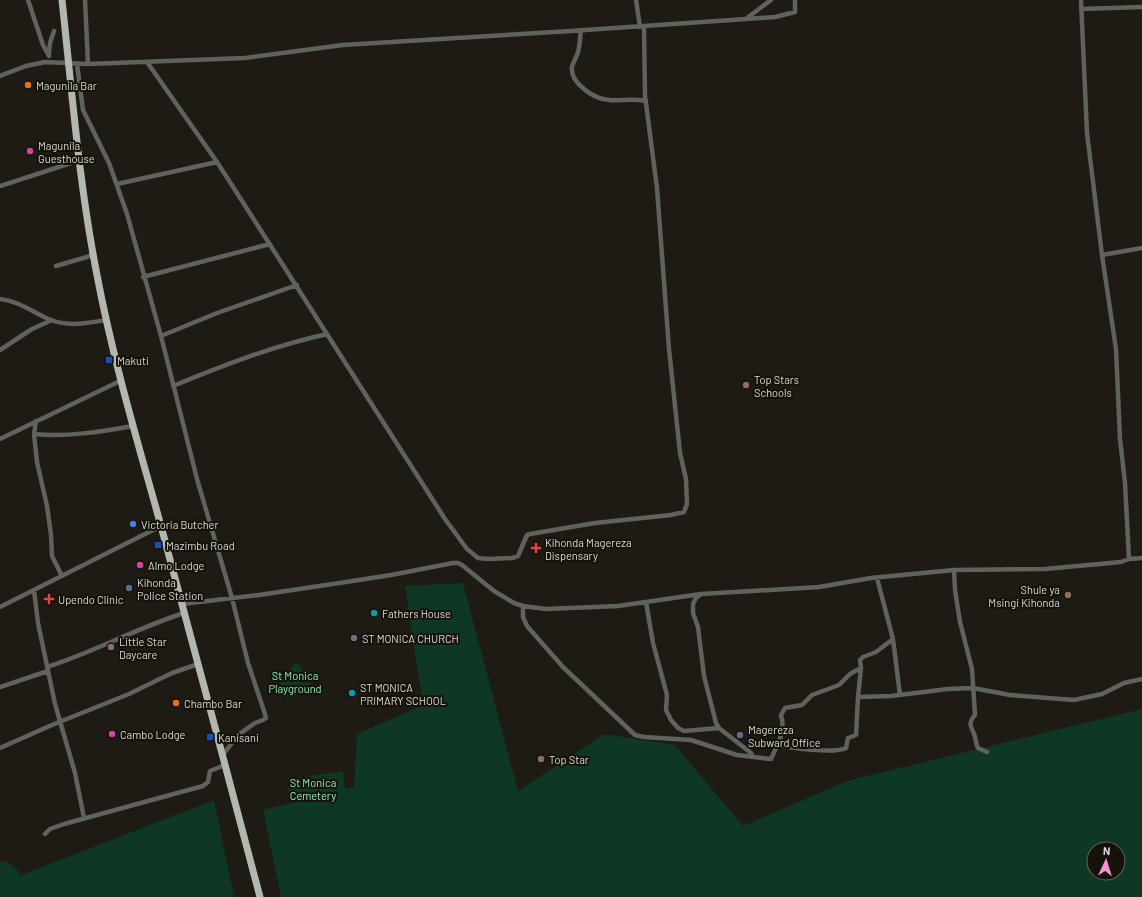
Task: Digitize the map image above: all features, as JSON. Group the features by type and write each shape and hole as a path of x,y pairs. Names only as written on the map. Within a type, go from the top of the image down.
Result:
{"highway":[{"path":"62,0 79,160 93,254 106,320 120,381 161,526 260,897"}],"street":[{"path":"28,0 43,45 49,56"},
{"path":"85,0 88,64"},
{"path":"147,62 217,162 445,519 467,549 478,558 488,559 517,557 527,536 530,534 595,523 671,515 684,512 687,504 686,479 680,453 669,349 658,188 646,101 642,26 636,0"},
{"path":"748,18 771,0"},
{"path":"0,76 36,63 49,62 88,64 245,58 343,45 775,17 795,12 795,0"},
{"path":"1080,0 1087,133 1102,255 1116,349 1120,439 1125,483 1129,559"},
{"path":"1081,9 1142,7"},
{"path":"581,30 578,52 572,66 575,77 580,85 590,93 606,100 630,99 646,101"},
{"path":"49,62 50,43 54,31"},
{"path":"77,64 83,110 104,152 127,214 197,478 232,598 248,663 266,718 238,735 222,756"},
{"path":"0,186 79,160"},
{"path":"117,184 217,162"},
{"path":"144,277 270,244"},
{"path":"1102,255 1142,248"},
{"path":"56,266 93,254"},
{"path":"160,336 217,313 296,285"},
{"path":"0,299 18,303 52,320 68,324 106,320"},
{"path":"0,350 32,330 52,320"},
{"path":"173,386 257,353 289,343 327,334"},
{"path":"0,439 120,381"},
{"path":"36,421 34,434 37,462 47,506 52,556 62,576"},
{"path":"34,434 81,434 133,426"},
{"path":"0,606 161,526"},
{"path":"182,604 391,575 453,562 462,565 494,591 523,606 538,608 587,608 618,606 701,594 819,588 877,578 954,570 1058,568 1121,562 1129,559 1142,558"},
{"path":"954,570 955,590 960,622 971,663 975,715 972,719 970,728 976,738 978,748 987,752"},
{"path":"877,578 893,639 900,695"},
{"path":"34,590 38,624 47,669 55,704 75,773 84,818"},
{"path":"701,594 696,598 693,604 693,613 698,627 704,676 716,723 719,728 751,753 753,757"},
{"path":"646,602 653,643 667,695 666,710 671,720 678,728 684,731 719,728"},
{"path":"523,606 523,617 527,626 563,667 635,735 691,740 737,755 771,759 783,730 784,722 781,715 785,708 802,705 813,694 839,686 850,674 861,668"},
{"path":"0,687 67,661 144,628 184,614"},
{"path":"778,745 829,750 846,748 848,738 856,735 861,658 876,652 893,639"},
{"path":"0,748 142,688 172,673 198,664"},
{"path":"858,697 878,697 948,689 973,688 1010,695 1069,701 1098,695 1124,683 1142,679"},
{"path":"45,834 50,829 64,824 203,786 208,782 210,772 225,765"}],"green space":[{"name":"St Monica Cemetery","path":"463,583 518,791 604,734 675,745 743,826 847,781 1142,709 1142,897 281,897 263,810 299,801 292,800 288,790 291,779 343,771 345,789 354,787 357,734 423,705 405,586"},
{"name":"St Monica Playground","path":"298,662 311,686 289,699 278,680"},
{"path":"214,800 234,897 0,897 0,863 6,861 20,872 19,876"}],"place":[{"name":"Magunila Bar","path":"28,85"},
{"name":"Magunila Guesthouse","path":"30,151"},
{"name":"Makuti","path":"109,360"},
{"name":"Top Stars Schools","path":"746,385"},
{"name":"Victoria Butcher","path":"133,524"},
{"name":"Mazimbu Road","path":"158,545"},
{"name":"Kihonda Magereza Dispensary","path":"536,548"},
{"name":"Almo Lodge","path":"140,565"},
{"name":"Kihonda Police Station","path":"129,588"},
{"name":"Shule ya Msingi Kihonda","path":"1068,595"},
{"name":"Upendo Clinic","path":"49,599"},
{"name":"Fathers House","path":"374,613"},
{"name":"ST MONICA CHURCH","path":"354,638"},
{"name":"Little Star Daycare","path":"111,647"},
{"name":"ST MONICA PRIMARY SCHOOL","path":"352,693"},
{"name":"Chambo Bar","path":"176,703"},
{"name":"Cambo Lodge","path":"112,734"},
{"name":"Magereza Subward Office","path":"740,735"},
{"name":"Kanisani","path":"210,737"},
{"name":"Top Star","path":"541,759"}]}
